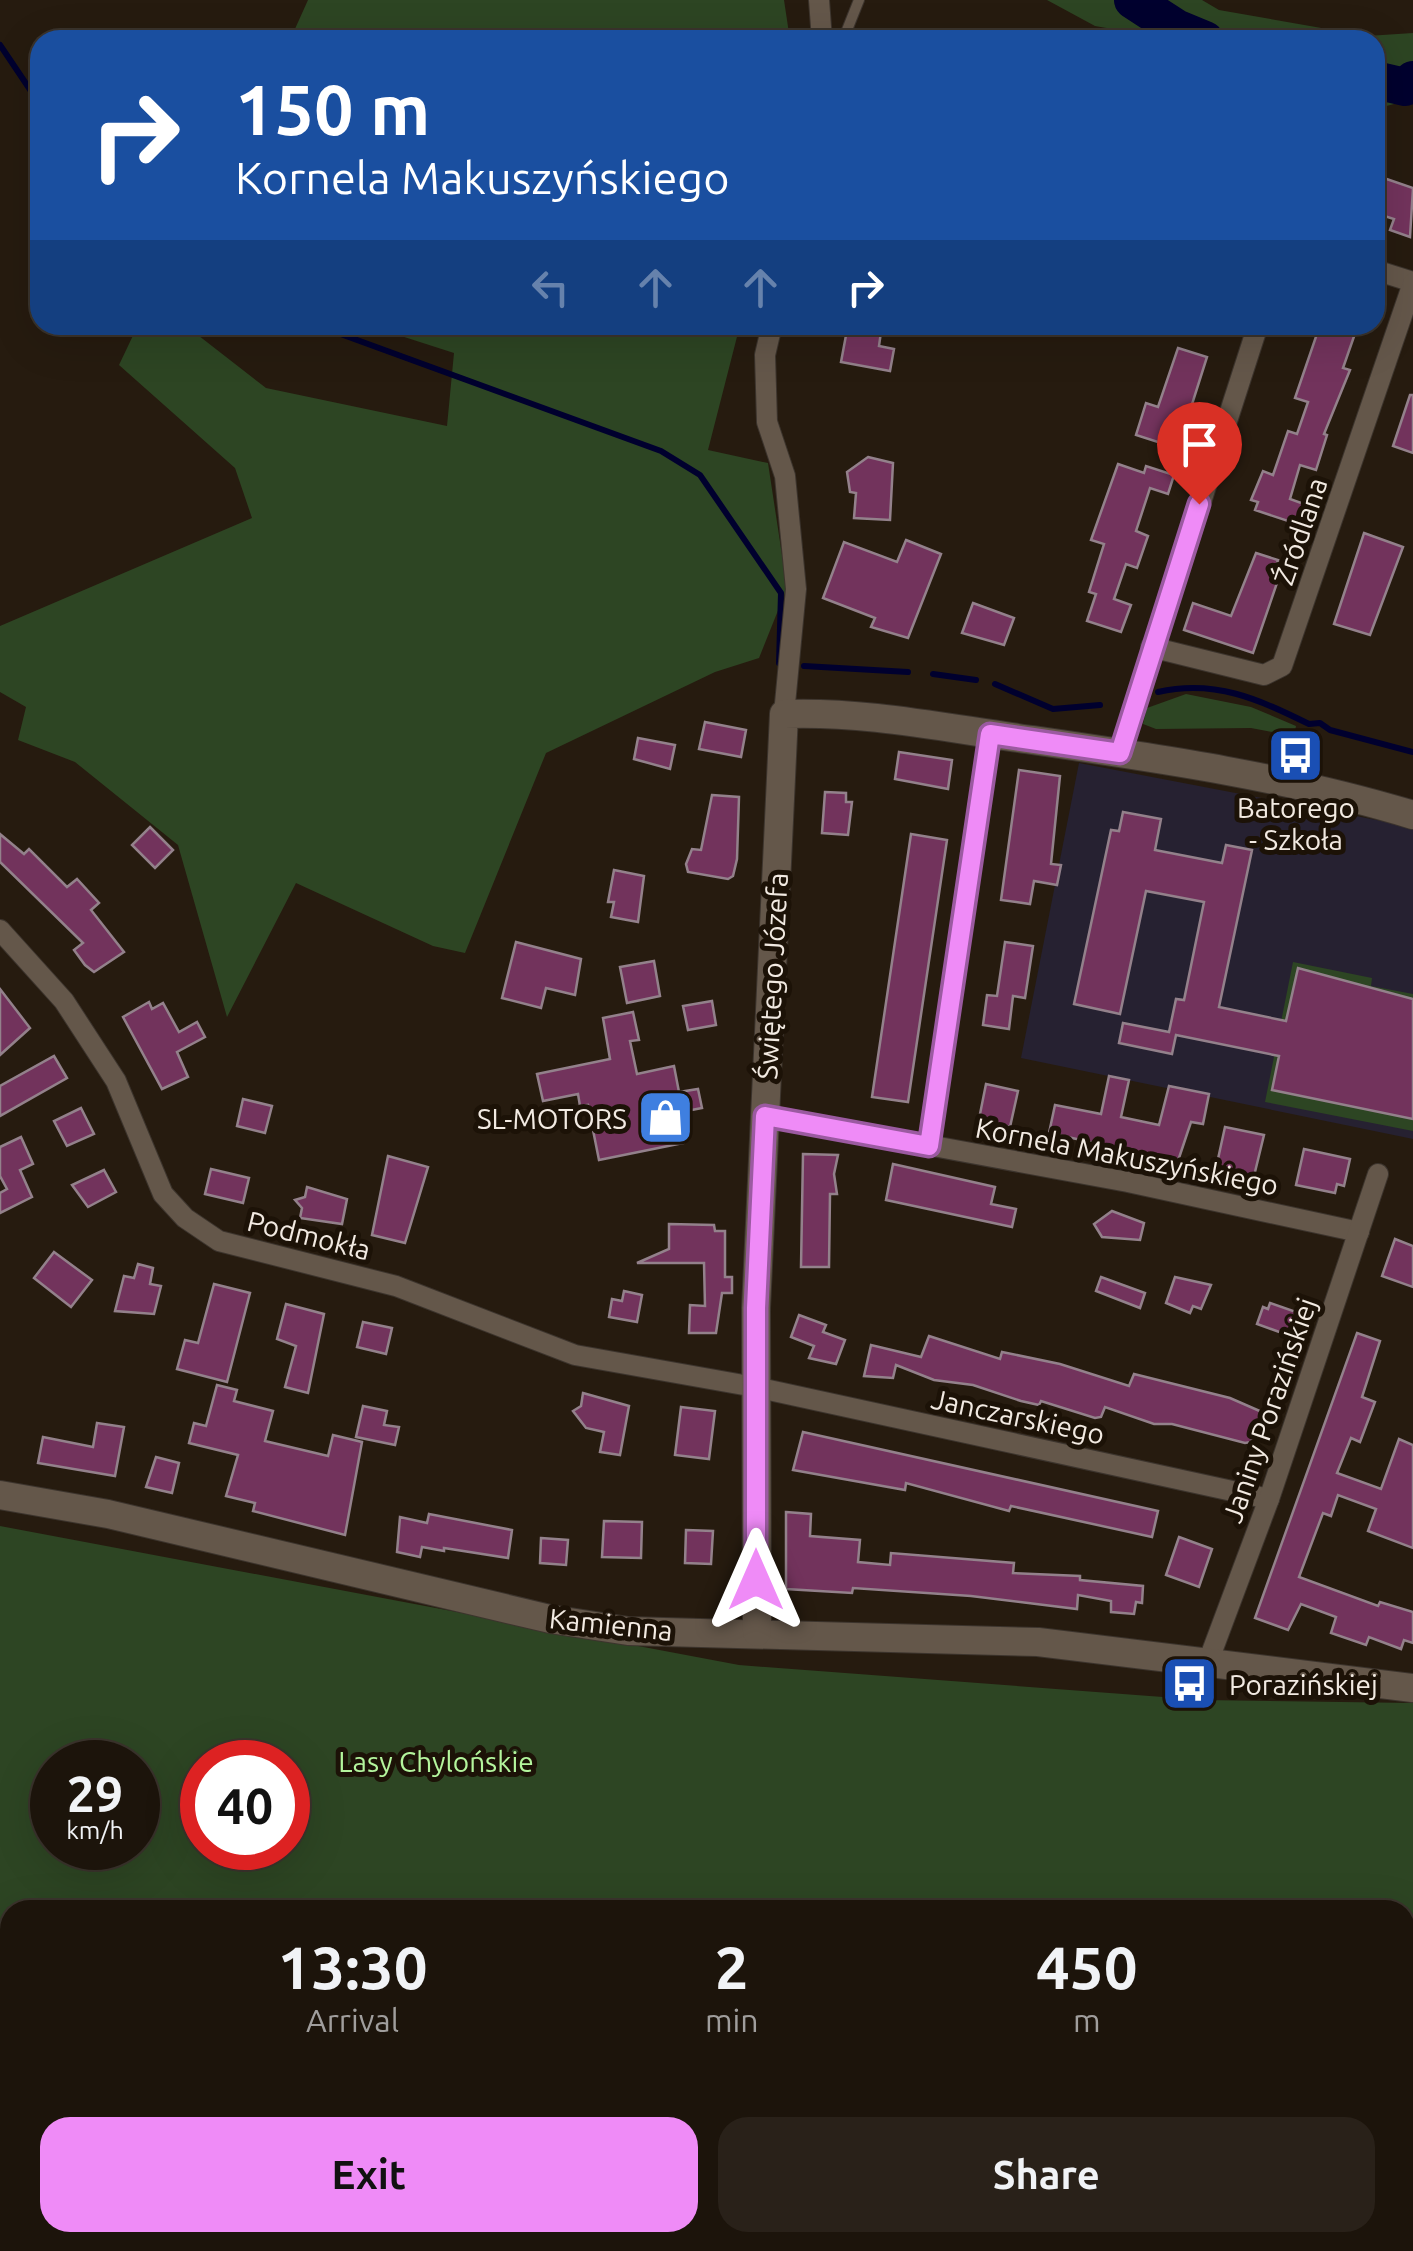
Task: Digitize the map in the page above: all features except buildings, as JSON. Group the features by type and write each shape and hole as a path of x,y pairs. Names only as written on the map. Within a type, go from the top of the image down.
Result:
{"street":[{"path":"819,0 821,30"},
{"name":"Źródlana","path":"1151,647 1264,676 1282,666 1413,282 1385,273"},
{"name":"Świętego Józefa","path":"757,1632 756,1387 765,1116 784,714 796,590 786,476 767,422 766,354 770,335"},
{"path":"1120,753 1151,647 1255,335"},
{"path":"784,714 819,713 1120,753 1313,790 1413,814"},
{"path":"929,1146 990,734"},
{"name":"Podmokła","path":"0,930 64,1001 116,1081 163,1194 185,1218 220,1241 396,1286 574,1355 756,1387"},
{"name":"Kornela Makuszyńskiego","path":"765,1116 1128,1182 1359,1232"},
{"name":"Janiny Porazińskiej","path":"1208,1662 1269,1499 1378,1174"},
{"name":"Janczarskiego","path":"756,1387 1269,1499"},
{"name":"Kamienna","path":"0,1496 124,1518 550,1619 628,1630 1038,1642 1413,1688"}],"lane":[{"path":"847,30 859,0"}],"shaded area":[{"path":"1079,763 1413,827 1413,1139 1021,1058"}],"green space":[{"path":"308,0 784,0 788,30 294,30"},
{"path":"1047,0 1202,0 1219,10 1333,30 1118,30 1095,26"},
{"path":"1413,33 1413,99 1385,106 1385,35"},
{"path":"133,335 198,335 266,388 447,426 454,353 398,335 737,335 708,450 768,463 787,588 759,658 715,672 546,753 465,953 433,946 296,883 227,1017 178,845 75,762 18,740 26,707 0,692 0,626 252,518 235,468 119,365"},
{"path":"1186,694 1251,707 1296,726 1294,736 1251,728 1156,729 1143,724 1147,708"},
{"path":"1293,962 1372,978 1371,986 1413,994 1413,1131 1265,1102"},
{"name":"Lasy Chylońskie","path":"0,1526 739,1665 1203,1700 1413,1703 1413,1900 0,1900"}],"waterway":[{"path":"1133,0 1181,30"},
{"path":"0,45 30,90"},
{"path":"1385,82 1405,87 1413,80"},
{"path":"343,335 661,451 700,475 781,593 779,663"},
{"path":"804,666 908,672"},
{"path":"933,674 976,680"},
{"path":"995,684 1053,709 1100,705"},
{"path":"1158,692 1198,688 1236,694 1309,724 1320,723 1330,730 1413,752"}],"place":[{"name":"Batorego - Szkoła","path":"1296,756"},
{"name":"SL-MOTORS","path":"666,1118"},
{"name":"Porazińskiej","path":"1190,1684"}],"route":[{"path":"756,1580 756,1308 765,1116 929,1146 990,734 1120,753 1199,504"}]}
